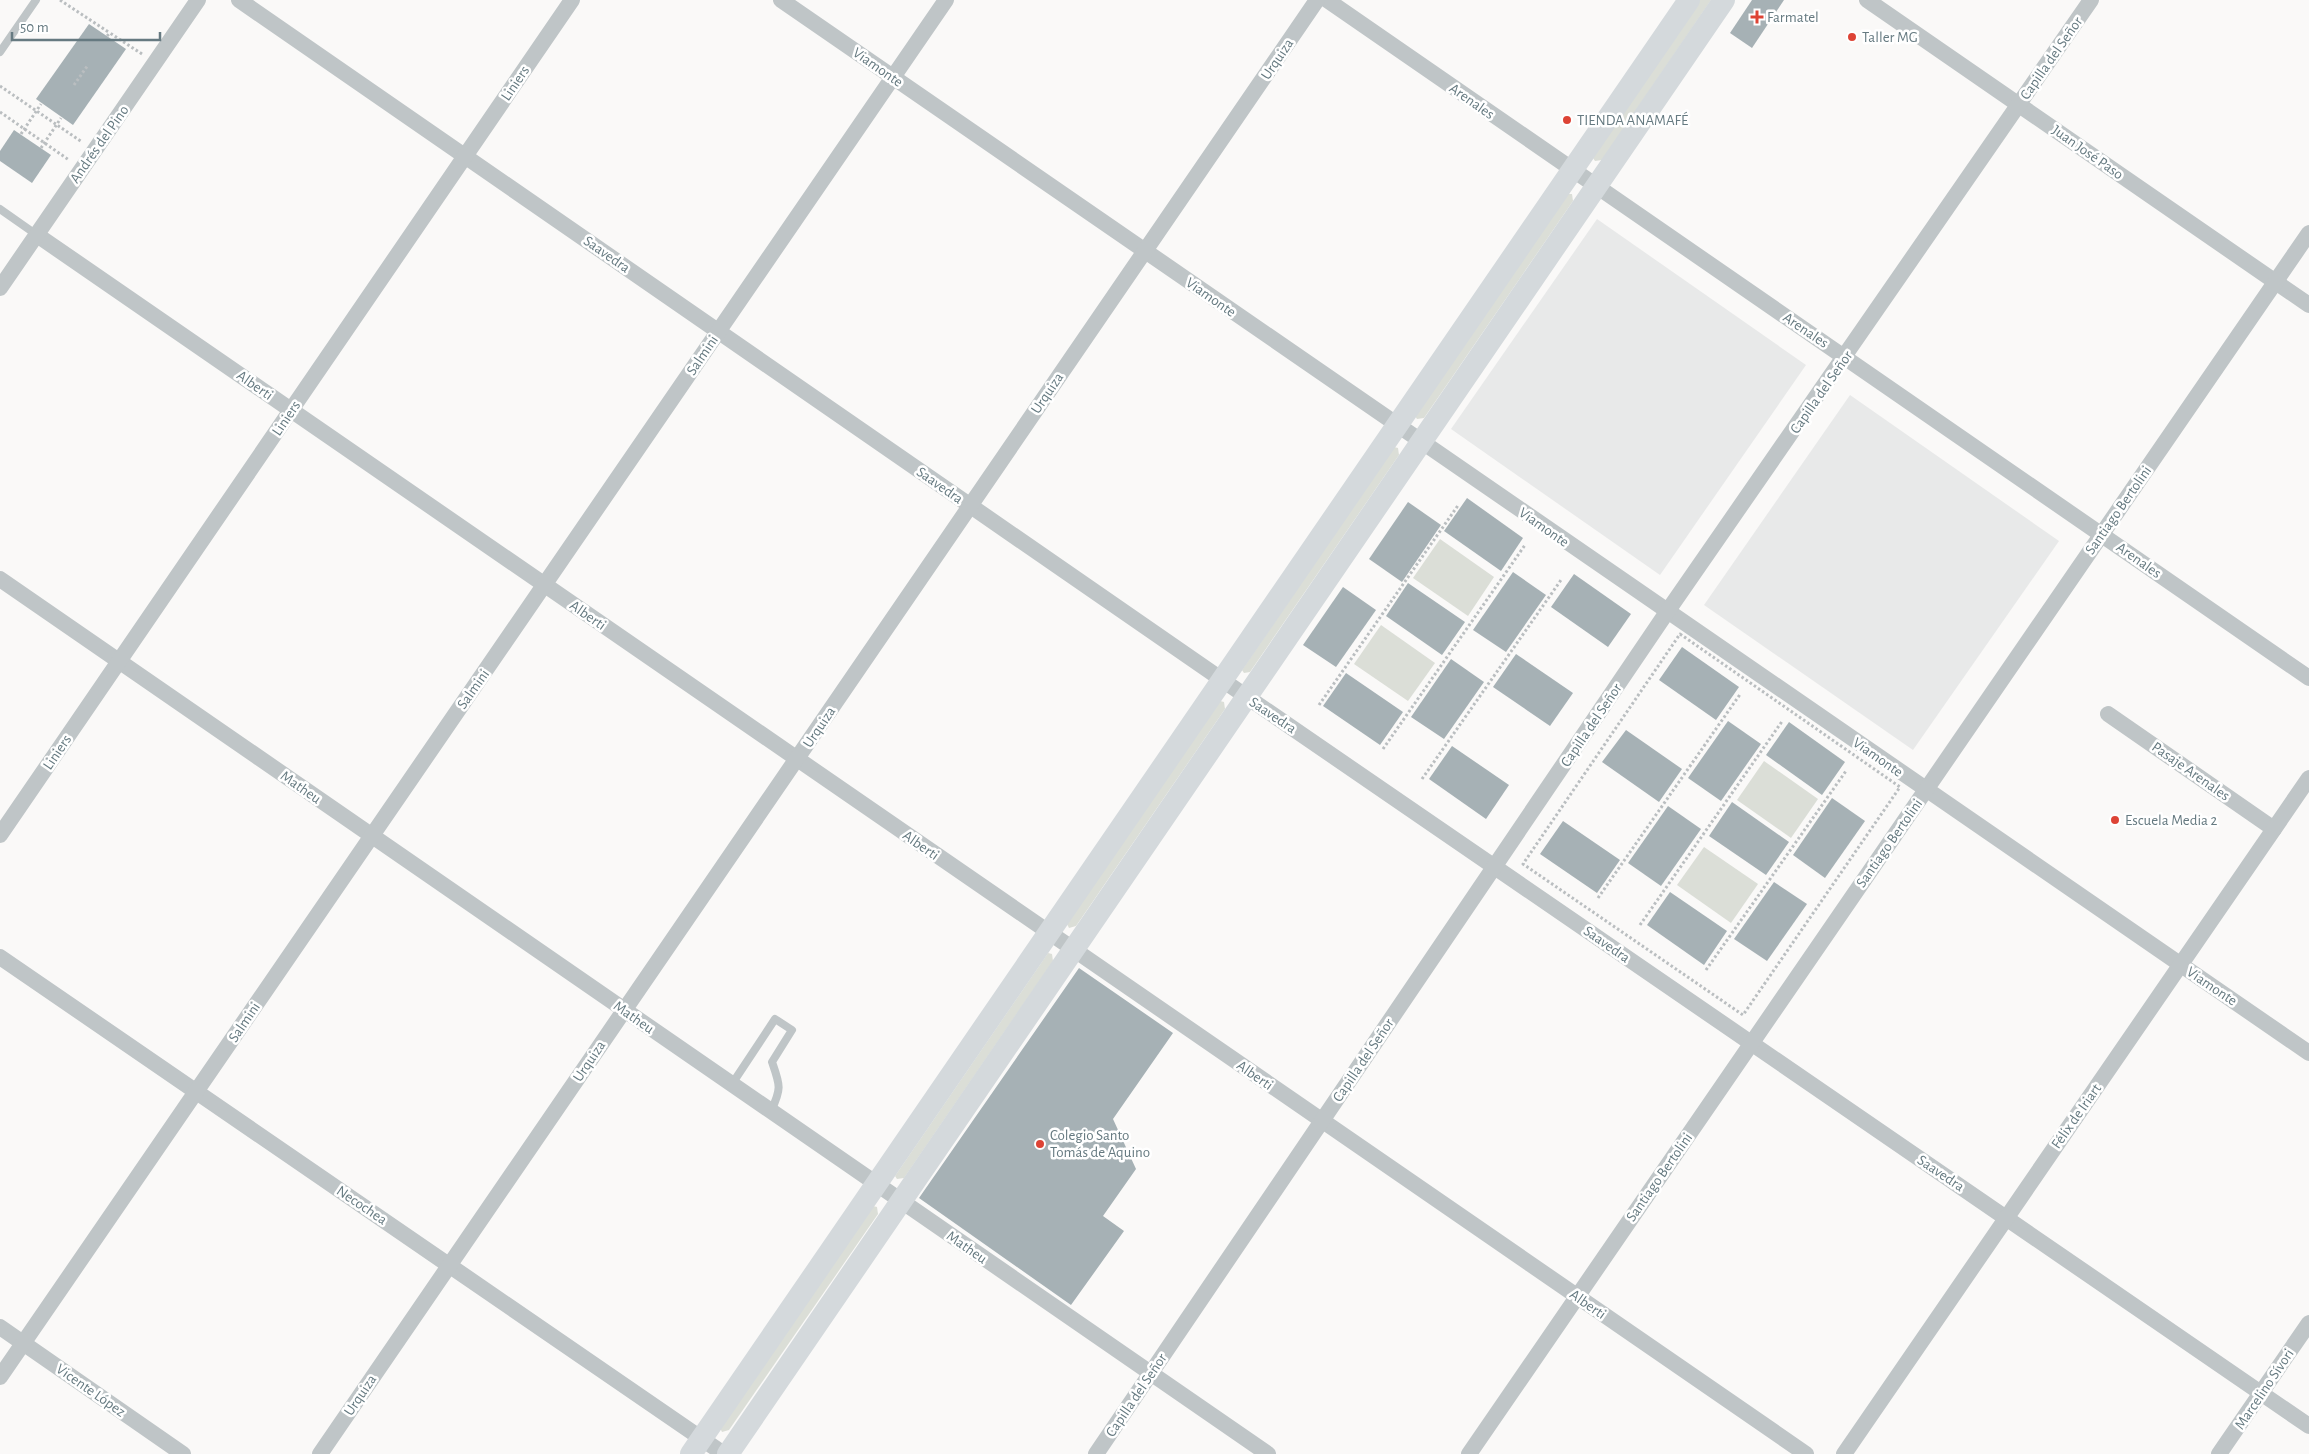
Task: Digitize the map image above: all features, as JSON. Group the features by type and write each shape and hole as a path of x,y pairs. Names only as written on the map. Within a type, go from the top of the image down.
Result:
{"main road":[{"path":"696,1446 1689,0"},
{"path":"726,1454 1724,0"}],"street":[{"name":"Andrés del Pino","path":"0,288 198,0"},
{"name":"Saavedra","path":"239,0 1246,697 2309,1426"},
{"name":"Liniers","path":"0,835 572,0"},
{"name":"Viamonte","path":"781,0 2309,1053"},
{"name":"Salmini","path":"0,1377 946,0"},
{"name":"Urquiza","path":"320,1454 1317,0"},
{"name":"Arenales","path":"1327,0 2309,678"},
{"name":"Juan José Paso","path":"1867,0 2309,305"},
{"name":"Capilla del Señor","path":"1096,1454 1667,612 1845,358 2091,0"},
{"name":"Santiago Bertolini","path":"1469,1454 2309,233"},
{"name":"Alberti","path":"37,235 1806,1454"},
{"name":"Matheu","path":"0,579 1268,1454"},
{"name":"Pasaje Arenales","path":"2108,714 2274,829"},
{"name":"Félix de Iriart","path":"1844,1454 2309,778"},
{"name":"Necochea","path":"0,957 450,1265 696,1446 726,1454"},
{"name":"Marcelino Sívori","path":"2219,1454 2309,1323"},
{"name":"Vicente López","path":"0,1327 183,1454"}],"lane":[{"path":"0,52 36,0"},
{"path":"0,209 37,235"},
{"path":"732,1084 775,1019 792,1030 772,1062 780,1086 780,1094 771,1111"}],"path":[{"path":"60,0 109,35 154,63"},
{"path":"74,85 88,65"},
{"path":"0,86 94,151"},
{"path":"21,134 41,104"},
{"path":"0,112 82,169"},
{"path":"41,148 61,118"},
{"path":"1319,705 1459,504"},
{"path":"1383,750 1525,545"},
{"path":"1422,779 1561,580"},
{"path":"1680,634 1900,787 1743,1015 1523,864 1680,634"},
{"path":"1598,898 1741,693"},
{"path":"1640,926 1783,720"},
{"path":"1706,970 1846,771"}],"shaded area":[{"path":"1699,0 1711,0 1602,160 1595,161 1593,158"},
{"path":"1568,194 1572,194 1573,201 1424,418 1417,419 1415,416"},
{"path":"1597,219 1806,365 1660,575 1451,429"},
{"path":"1850,395 2059,541 1913,750 1704,605"},
{"path":"1394,447 1398,448 1399,455 1250,672 1244,673 1242,670"},
{"path":"1440,539 1494,577 1468,616 1413,578"},
{"path":"1381,625 1435,663 1408,701 1354,664"},
{"path":"1220,701 1224,702 1225,709 1076,926 1069,928 1067,924"},
{"path":"1764,761 1818,799 1791,838 1737,800"},
{"path":"1704,847 1758,884 1731,923 1677,885"},
{"path":"1048,953 1052,954 1053,961 904,1178 897,1179 895,1176"},
{"path":"873,1206 877,1207 878,1214 729,1430 722,1432 720,1428"}],"building":[{"name":"Farmatel","path":"1752,0 1784,0 1752,48 1730,33"},
{"path":"89,24 126,49 73,125 36,99"},
{"path":"14,130 51,155 32,183 0,161 0,151"},
{"path":"1467,498 1523,538 1501,571 1444,531"},
{"path":"1408,502 1441,525 1402,582 1369,559"},
{"path":"1513,572 1546,595 1506,652 1473,630"},
{"path":"1574,574 1631,614 1608,647 1551,607"},
{"path":"1408,583 1465,622 1442,655 1386,616"},
{"path":"1343,587 1376,610 1336,667 1303,645"},
{"path":"1682,647 1739,687 1716,720 1659,680"},
{"path":"1516,654 1573,693 1550,726 1493,687"},
{"path":"1451,659 1484,682 1444,739 1411,717"},
{"path":"1346,673 1403,712 1380,745 1323,706"},
{"path":"1728,721 1761,744 1721,801 1688,778"},
{"path":"1789,722 1845,762 1822,795 1766,755"},
{"path":"1626,730 1682,769 1659,802 1602,762"},
{"path":"1452,746 1509,785 1486,819 1429,779"},
{"path":"1832,798 1865,821 1825,878 1793,855"},
{"path":"1732,802 1789,842 1766,875 1709,836"},
{"path":"1668,806 1701,829 1661,886 1628,863"},
{"path":"1563,821 1620,860 1597,893 1540,854"},
{"path":"1774,882 1807,904 1767,961 1734,939"},
{"path":"1670,892 1727,931 1704,965 1647,925"},
{"name":"Colegio Santo Tomás de Aquino","path":"1079,968 1173,1033 1113,1119 1136,1169 1103,1216 1124,1231 1071,1305 919,1198"}],"place":[{"name":"Farmatel","path":"1757,17"},
{"name":"Taller MG","path":"1852,37"},
{"name":"TIENDA ANAMAFÉ","path":"1567,120"},
{"name":"Escuela Media 2","path":"2115,820"},
{"name":"Colegio Santo Tomás de Aquino","path":"1040,1144"}]}
